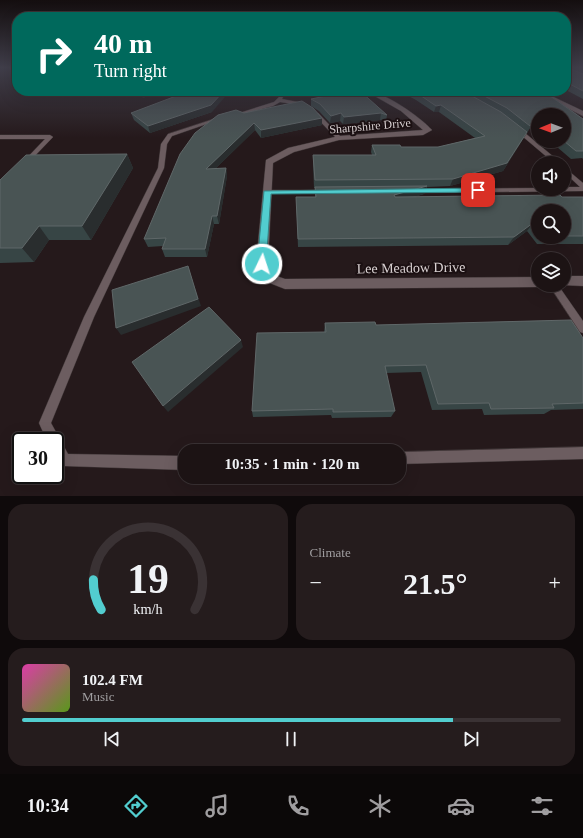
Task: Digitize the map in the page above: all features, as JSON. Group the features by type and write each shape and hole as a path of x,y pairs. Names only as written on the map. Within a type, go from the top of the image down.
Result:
{"street":[{"name":"Sharpshire Drive","path":"267,192 269,162 291,150 339,138 423,134 428,130 403,110 378,96"},
{"path":"546,96 583,114"},
{"name":"Lee Meadow Drive","path":"267,192 262,264 266,277 285,284 531,282"},
{"path":"571,281 583,281"}],"lane":[{"path":"50,432 45,423 89,317 161,168 164,144 167,139 170,135 212,121 271,105 278,100 281,97 280,96"},
{"path":"278,100 301,104 316,113 339,138"},
{"path":"513,126 549,156"},
{"path":"0,137 50,137 18,169"},
{"path":"571,176 583,188"},
{"path":"407,191 583,188"},
{"path":"267,192 337,192"},
{"path":"558,292 583,329"},
{"path":"406,458 583,453"},
{"path":"64,460 178,463"}],"building":[{"path":"176,96 219,96 211,105 148,126 131,113"},
{"path":"326,96 366,96 387,115 381,113 344,117 341,113 331,116 320,104 311,99"},
{"path":"421,96 472,96 501,112 527,132 507,163 453,179 315,180 313,155 376,155 372,145 438,147 485,136 441,105 436,106"},
{"path":"484,96 550,96 567,108 531,108 530,126 507,108"},
{"path":"302,101 313,108 322,118 261,130 254,123 206,169 226,168 217,216 212,216 205,249 162,249 166,238 144,239 180,154 195,133 218,115 236,110 244,113"},
{"path":"571,111 583,119 583,151 576,151 571,147"},
{"path":"127,154 82,226 39,226 22,248 0,248 0,180 26,155"},
{"path":"427,186 394,195 395,197 531,195 583,197 583,236 571,236 571,204 531,204 531,224 514,237 298,239 296,197 316,197 315,187"},
{"path":"188,266 198,299 116,328 112,290"},
{"path":"209,307 241,340 163,406 132,362"},
{"path":"571,320 583,338 583,403 552,404 554,408 491,409 489,403 438,404 426,365 385,366 395,411 333,412 333,409 252,411 257,333 326,332 325,323 375,322 376,325"}],"route":[{"path":"262,264 267,192 478,190"}]}
